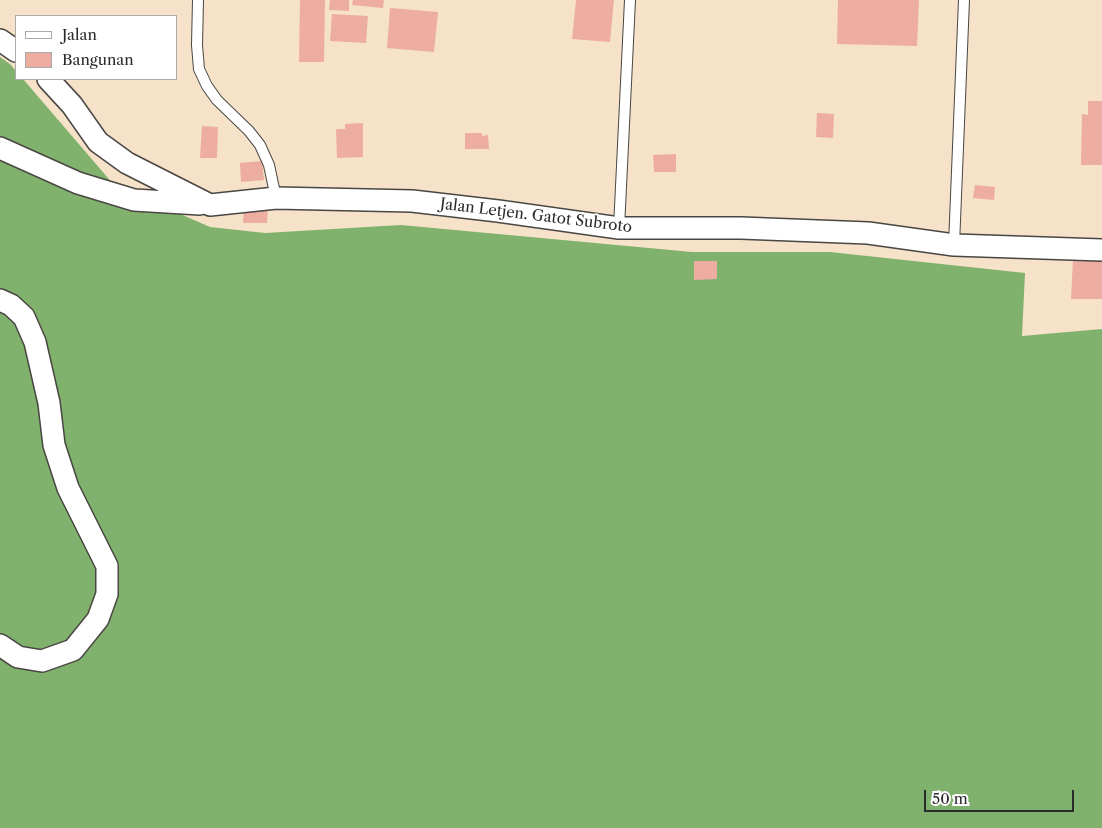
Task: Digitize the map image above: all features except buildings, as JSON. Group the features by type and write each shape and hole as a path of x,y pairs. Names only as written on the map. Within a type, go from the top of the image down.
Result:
{"street":[{"path":"0,40 15,50"},
{"path":"49,80 72,105 98,142 127,163 210,205"},
{"name":"Jalan Letjen. Gatot Subroto","path":"0,148 78,183 134,200 210,205 276,198 412,201 498,210 619,228 741,228 868,234 954,245 1102,250"},
{"path":"0,300 12,305 24,317 35,342 49,403 54,445 68,488 106,566 107,584 107,594 98,619 73,650 42,661 18,657 0,645"}],"lane":[{"path":"198,0 197,45 199,69 207,86 217,100 249,131 260,145 269,165 276,198"},
{"path":"619,228 630,0"},
{"path":"954,245 964,0"}],"green space":[{"path":"0,57 15,70 15,80 24,80 114,185 210,227 265,233 401,225 692,252 830,252 1025,273 1022,336 1102,329 1102,828 0,828"}]}
